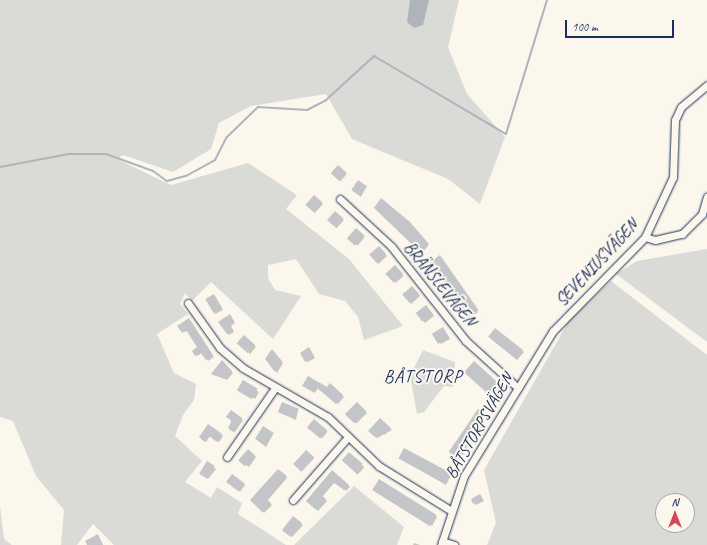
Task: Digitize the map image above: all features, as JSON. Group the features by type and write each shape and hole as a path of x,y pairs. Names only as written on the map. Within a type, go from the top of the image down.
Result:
{"street":[{"name":"SEVENIUSVÄGEN","path":"553,331 645,238 673,177 676,120 681,107 707,85"},
{"path":"645,238 655,240 682,234 702,214 707,198"},
{"name":"BRÄNSLEVÄGEN","path":"340,199 391,246 466,341 518,388"},
{"path":"188,303 220,348 274,388 307,403 348,437 378,466 450,510"},
{"name":"BÅTSTORPSVÄGEN","path":"454,545 441,543 450,510 464,476 553,331"},
{"path":"227,457 274,388"},
{"path":"293,500 348,437"}],"shaded area":[{"path":"0,0 459,0 448,47 467,94 505,137 480,204 448,179 352,139 326,94 251,106 219,123 211,149 173,172 123,155 117,159 171,185 248,163 297,195 286,209 349,259 403,326 364,340 358,317 345,301 319,294 296,259 268,265 268,278 275,290 301,296 273,339 211,282 192,301 185,293 180,304 188,314 157,334 174,373 196,384 194,400 183,415 175,436 202,461 185,482 211,498 217,487 242,503 238,514 286,545 114,545 93,524 77,545 61,545 64,510 36,476 13,421 0,417"},
{"path":"410,0 429,0 423,25 414,28 407,22"},
{"path":"707,249 707,342 616,274 637,261"},
{"path":"611,281 707,355 707,545 487,545 496,523 484,470 570,319"},
{"path":"423,350 455,362 453,387 444,386 424,412 417,414 410,376"},
{"path":"354,486 404,527 397,545 294,545"},
{"path":"0,506 4,539 12,545 0,545"}],"building":[{"path":"338,165 346,172 339,181 331,173"},
{"path":"358,180 367,186 360,196 351,190"},
{"path":"314,195 322,202 314,212 305,205"},
{"path":"381,198 410,222 429,244 419,251 374,208"},
{"path":"335,211 343,218 335,227 327,220"},
{"path":"356,228 364,235 355,246 347,239"},
{"path":"379,246 386,254 376,263 369,255"},
{"path":"440,255 478,310 469,317 430,262"},
{"path":"395,265 403,274 393,283 385,274"},
{"path":"412,286 419,294 409,303 402,295"},
{"path":"214,294 222,308 213,313 205,299"},
{"path":"426,305 433,314 423,322 416,313"},
{"path":"230,314 234,321 230,325 233,330 227,334 218,322"},
{"path":"189,318 213,355 206,360 200,352 195,356 192,351 197,347 186,330 182,333 177,326"},
{"path":"443,327 449,337 438,344 432,334"},
{"path":"495,328 523,350 517,359 488,337"},
{"path":"244,335 255,345 248,353 237,343"},
{"path":"309,347 314,356 305,362 300,353"},
{"path":"272,349 282,361 275,372 265,359"},
{"path":"222,360 232,371 225,379 211,374"},
{"path":"474,361 504,388 494,399 464,372"},
{"path":"308,376 327,387 330,383 343,395 336,404 316,387 313,392 302,386"},
{"path":"243,380 258,389 251,399 237,390"},
{"path":"282,402 299,409 295,419 278,412"},
{"path":"357,402 366,411 354,423 345,414"},
{"path":"478,409 487,415 460,459 449,452"},
{"path":"231,410 242,418 233,432 228,428 232,421 226,417"},
{"path":"380,418 391,428 385,435 380,431 375,437 368,431"},
{"path":"314,419 327,430 320,438 307,427"},
{"path":"208,424 222,434 217,442 209,436 205,442 199,437"},
{"path":"263,426 274,433 266,446 255,439"},
{"path":"404,448 451,473 445,483 398,459"},
{"path":"248,449 255,455 245,466 238,460"},
{"path":"306,450 314,457 302,472 294,464"},
{"path":"349,452 363,464 355,472 342,460"},
{"path":"207,461 215,466 207,478 199,474"},
{"path":"278,469 287,476 266,499 271,503 262,512 250,500"},
{"path":"332,470 349,485 344,490 333,482 321,495 326,499 316,510 306,501"},
{"path":"232,474 244,483 238,491 226,482"},
{"path":"379,479 437,515 430,526 372,490"},
{"path":"480,494 483,499 473,504 471,499"},
{"path":"293,516 302,523 291,537 282,530"},
{"path":"98,534 103,545 87,545 85,541"}],"waterway":[{"path":"0,167 69,154 106,154 153,171 167,181 186,176 215,160 226,138 258,107 307,110 325,101 374,56 506,134 547,0"}],"district":[{"name":"BÅTSTORP","path":"423,376"}]}
